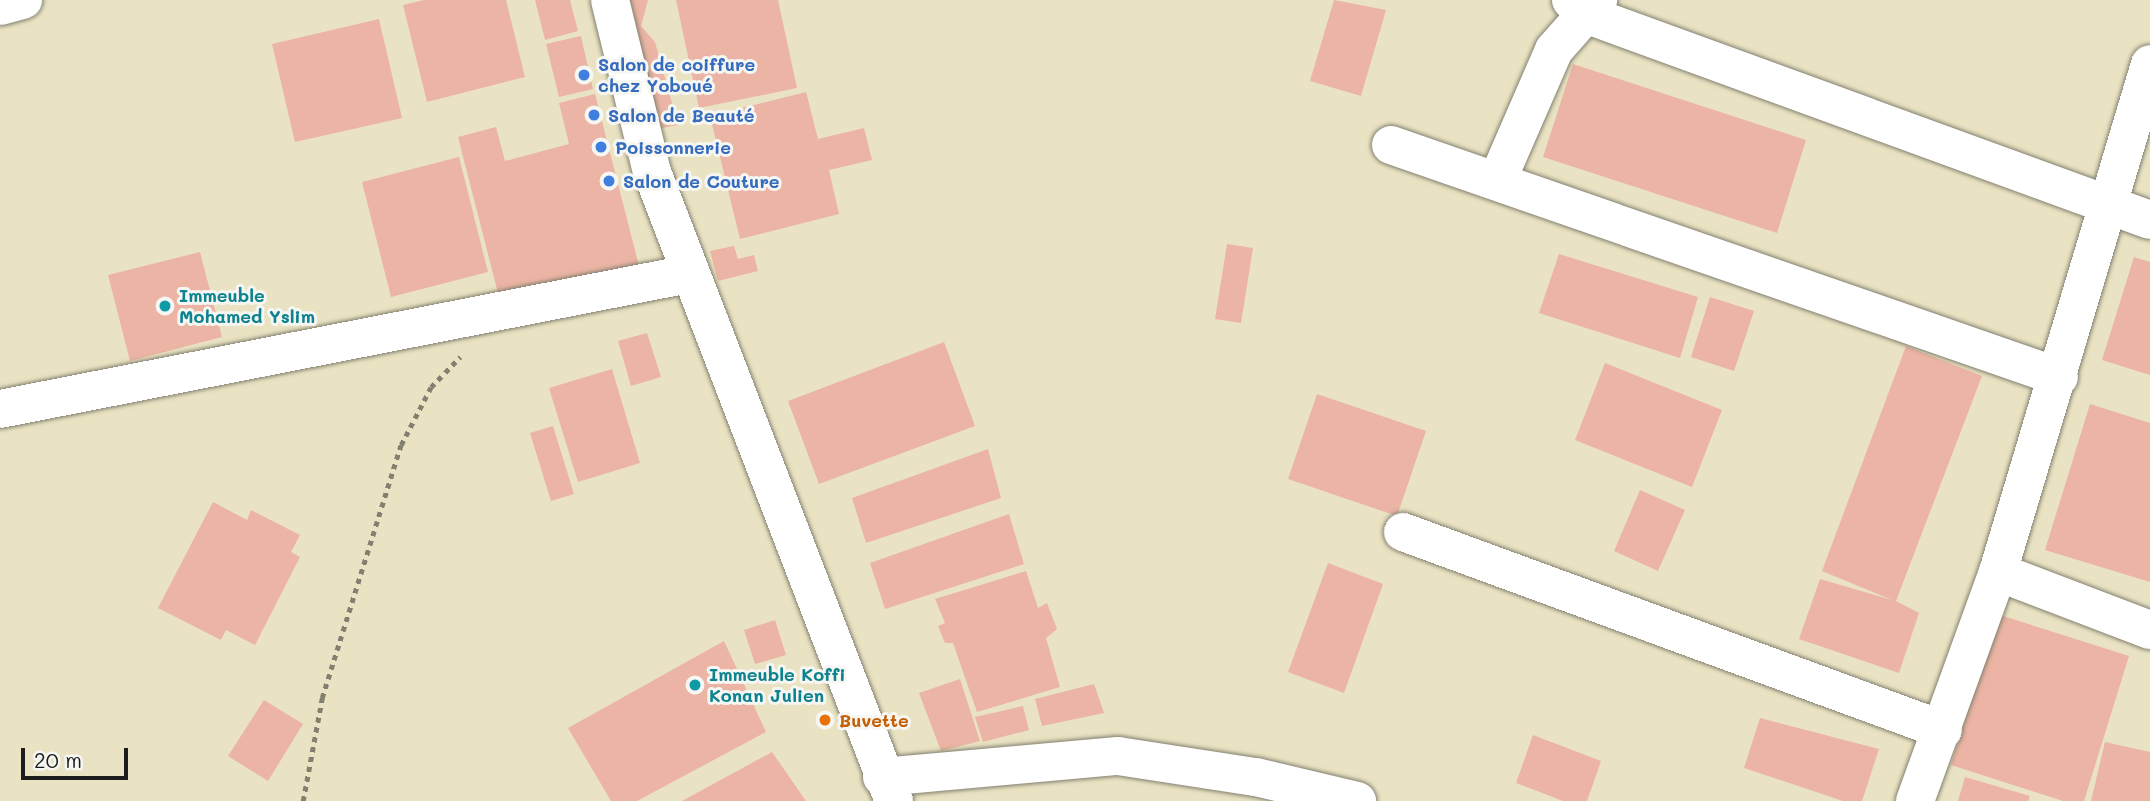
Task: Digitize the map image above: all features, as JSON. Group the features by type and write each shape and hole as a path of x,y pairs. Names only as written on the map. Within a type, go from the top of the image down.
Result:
{"street":[{"path":"0,6 23,0"},
{"path":"610,0 652,172 888,789 1118,756 1256,776 1357,801"},
{"path":"1497,181 1554,50 1584,4 2112,208 2150,220"},
{"path":"1915,801 1998,572 2112,208 2150,64"},
{"path":"1391,145 2059,377"},
{"path":"0,408 689,274"},
{"path":"1403,532 1942,730"},
{"path":"1998,572 2150,630"}],"path":[{"path":"303,801 323,698 401,445 431,387 459,358 478,314"}],"building":[{"path":"424,0 506,0 525,77 427,102 403,5"},
{"path":"535,0 570,0 578,31 545,40"},
{"path":"626,0 648,0 641,26 655,42 678,125 657,129"},
{"path":"676,0 778,0 797,88 699,108"},
{"path":"1334,0 1386,10 1361,96 1310,81"},
{"path":"379,19 402,118 295,142 272,44"},
{"path":"581,36 593,89 559,97 546,44"},
{"path":"1573,64 1806,140 1777,233 1543,157"},
{"path":"806,92 818,139 864,128 872,160 829,170 839,214 740,239 710,116"},
{"path":"595,94 639,266 500,301 458,137 496,127 505,161 569,144 559,103"},
{"path":"459,157 488,272 391,297 362,182"},
{"path":"1227,244 1253,248 1241,323 1215,319"},
{"path":"734,246 738,259 754,255 758,271 718,281 710,251"},
{"name":"Immeuble Mohamed Yslim","path":"200,252 222,337 130,361 108,275"},
{"path":"1559,254 1698,297 1680,358 1539,313"},
{"path":"2134,257 2150,262 2150,375 2102,360"},
{"path":"1710,297 1754,311 1734,371 1691,357"},
{"path":"647,333 661,377 631,386 618,341"},
{"path":"944,342 975,426 819,484 788,401"},
{"path":"1906,346 1982,376 1896,601 1919,613 1899,673 1799,639 1820,579 1892,600 1822,571"},
{"path":"1605,363 1722,410 1692,487 1575,440"},
{"path":"612,369 640,463 578,482 549,388"},
{"path":"1317,394 1426,431 1397,516 1288,479"},
{"path":"2090,404 2150,423 2150,582 2045,550"},
{"path":"553,426 574,494 551,501 530,433"},
{"path":"988,449 1001,498 866,543 852,498"},
{"path":"1640,490 1685,510 1658,571 1614,551"},
{"path":"213,502 247,520 251,510 300,535 291,552 300,557 255,645 226,630 221,640 158,608"},
{"path":"1009,514 1024,564 885,609 870,563"},
{"path":"1328,563 1383,584 1344,693 1288,672"},
{"path":"1026,571 1038,608 1047,603 1057,629 1046,638 1060,687 977,712 953,643 945,643 938,626 945,623 935,599"},
{"path":"1997,614 2129,656 2084,801 2063,801 1951,765"},
{"path":"775,620 786,655 755,664 744,630"},
{"name":"Immeuble Koffi Konan Julien","path":"724,641 766,732 637,801 611,801 568,728"},
{"path":"960,679 980,741 941,751 919,693"},
{"path":"1094,684 1104,713 1042,726 1035,699"},
{"path":"264,700 303,724 268,781 228,756"},
{"path":"1023,706 1029,730 983,742 975,717"},
{"path":"1760,718 1879,749 1862,801 1843,801 1744,768"},
{"path":"1533,735 1601,761 1587,801 1563,801 1516,783"},
{"path":"2105,742 2150,752 2150,801 2091,801"},
{"path":"772,752 806,801 682,801"},
{"path":"1965,777 2030,796 2028,801 1958,801"}],"place":[{"name":"Salon de coiffure chez Yoboué","path":"584,75"},
{"name":"Salon de Beauté","path":"594,115"},
{"name":"Poissonnerie","path":"601,147"},
{"name":"Salon de Couture","path":"609,181"},
{"name":"Immeuble Mohamed Yslim","path":"165,306"},
{"name":"Immeuble Koffi Konan Julien","path":"695,685"},
{"name":"Buvette","path":"825,720"}]}
